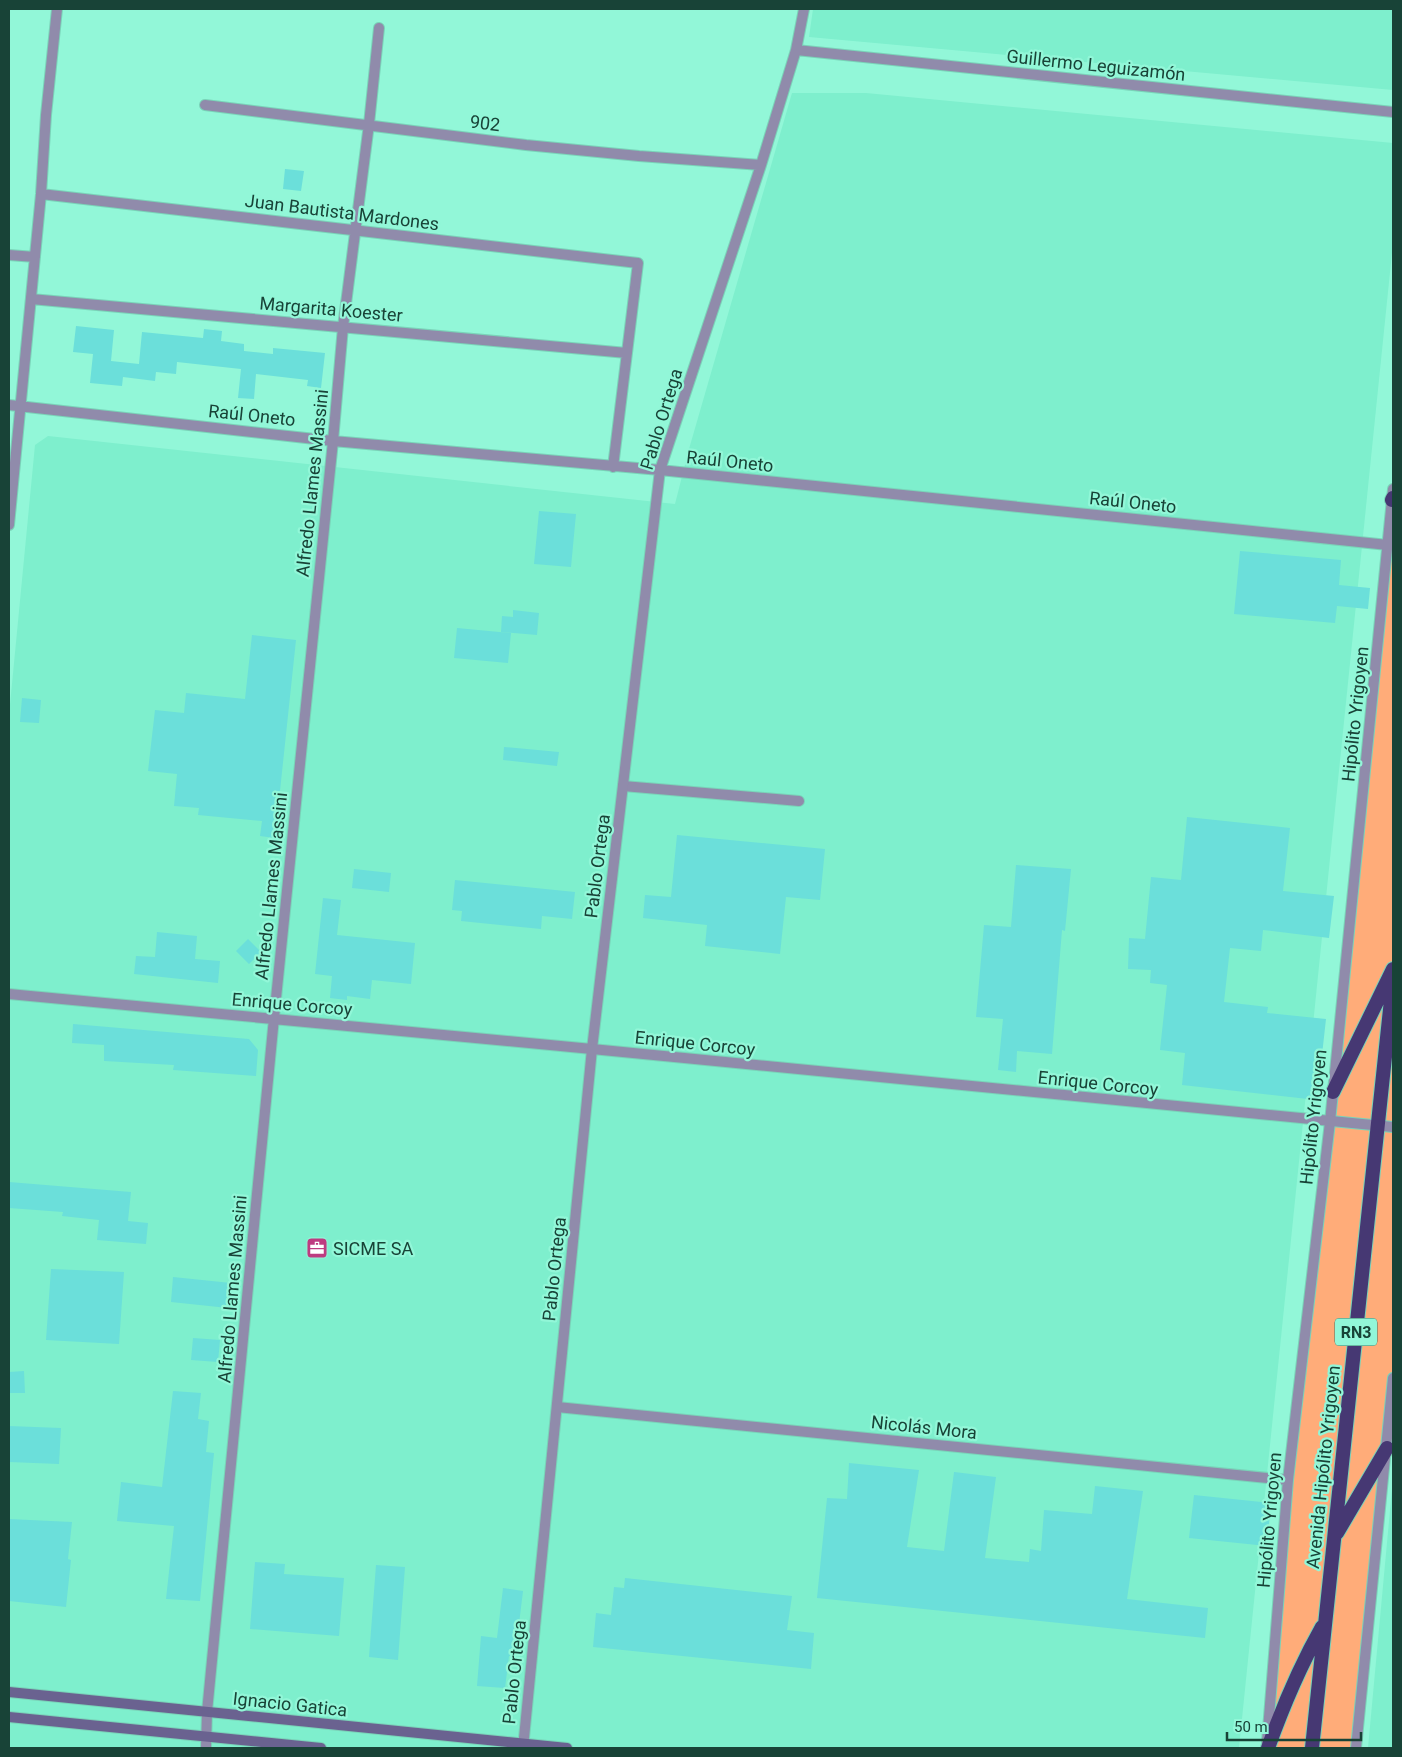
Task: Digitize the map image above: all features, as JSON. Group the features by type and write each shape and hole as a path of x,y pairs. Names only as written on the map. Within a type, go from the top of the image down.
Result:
{"highway":[{"path":"1333,1092 1393,969"},
{"name":"Avenida Hipólito Yrigoyen","path":"1312,1748 1393,981"},
{"path":"1334,1538 1386,1448"},
{"path":"1267,1748 1300,1669 1326,1620"}],"main road":[{"name":"Ignacio Gatica","path":"9,1692 524,1746 567,1748"},
{"path":"9,1717 321,1748"}],"street":[{"path":"9,525 41,194 46,115 58,9"},
{"name":"Pablo Ortega","path":"524,1746 592,1049 660,470 761,165 796,50 804,9"},
{"name":"Alfredo Llames Massini","path":"206,1748 207,1712 343,327 369,124 379,28"},
{"name":"Guillermo Leguizamón","path":"796,50 1393,112"},
{"name":"902","path":"205,105 526,144 620,154 761,165"},
{"name":"Juan Bautista Mardones","path":"41,194 638,263 628,353"},
{"path":"9,255 35,257"},
{"name":"Margarita Koester","path":"31,298 628,353"},
{"path":"613,467 628,353"},
{"name":"Raúl Oneto","path":"9,405 333,440 660,470 1388,545"},
{"name":"Hipólito Yrigoyen","path":"1267,1748 1288,1480 1330,1122 1393,496"},
{"path":"623,786 798,801"},
{"name":"Enrique Corcoy","path":"9,994 274,1018 1393,1128"},
{"path":"1356,1748 1386,1448 1391,1427 1393,1378"},
{"name":"Nicolás Mora","path":"557,1407 1288,1480"}],"shaded area":[{"path":"813,9 1393,9 1393,90 809,37"},
{"path":"792,93 866,93 1393,143 1393,243 1239,1748 9,1748 9,715 35,445 48,436 675,504 689,449"},
{"path":"1393,489 1393,1378 1356,1748 1266,1748 1288,1480"},
{"path":"1393,1478 1393,1748 1368,1748"}],"building":[{"path":"285,169 304,171 301,191 283,189"},
{"path":"76,326 114,330 111,361 139,364 142,332 203,338 204,329 222,331 221,341 244,344 244,351 273,354 273,348 325,353 321,388 307,386 308,380 256,374 254,399 238,398 241,369 177,362 176,374 156,372 155,381 123,377 122,386 90,383 93,354 73,352"},
{"path":"539,511 576,514 571,567 534,564"},
{"path":"1240,551 1341,560 1339,585 1370,588 1368,609 1337,606 1335,623 1234,614"},
{"path":"513,610 539,613 537,635 501,632 502,616 513,617"},
{"path":"457,628 511,633 508,663 454,658"},
{"path":"252,635 296,640 275,838 260,836 262,821 198,815 199,808 174,806 177,774 148,771 155,710 184,713 186,693 245,699"},
{"path":"22,698 41,700 39,723 20,722"},
{"path":"504,747 559,752 557,766 503,760"},
{"path":"1187,817 1290,828 1283,891 1334,896 1329,938 1263,930 1261,951 1230,948 1224,1002 1268,1007 1267,1013 1326,1019 1317,1100 1182,1085 1185,1053 1160,1050 1167,985 1150,983 1151,970 1128,969 1129,938 1145,939 1151,877 1181,880"},
{"path":"677,835 825,849 820,900 786,897 780,954 705,946 707,925 643,918 645,895 671,897"},
{"path":"1016,865 1071,869 1065,931 1062,930 1052,1054 1017,1051 1016,1072 998,1070 1003,1019 976,1017 984,925 1011,927"},
{"path":"354,869 391,873 389,892 352,888"},
{"path":"455,880 575,892 572,919 542,916 541,929 461,921 462,911 452,910"},
{"path":"323,898 341,900 337,935 415,943 411,984 372,980 370,999 347,996 347,1000 330,998 332,976 315,974"},
{"path":"157,932 197,936 195,959 220,961 218,983 134,974 136,956 155,957"},
{"path":"248,939 261,952 249,964 236,951"},
{"path":"73,1024 249,1039 258,1050 256,1076 173,1070 174,1065 104,1061 104,1045 72,1043"},
{"path":"9,1182 131,1192 128,1221 148,1223 146,1244 97,1240 99,1220 62,1216 63,1212 9,1208"},
{"path":"51,1269 124,1272 119,1344 46,1340"},
{"path":"173,1277 231,1283 228,1308 171,1302"},
{"path":"193,1338 220,1340 218,1362 191,1360"},
{"path":"24,1371 25,1393 9,1393 9,1372"},
{"path":"173,1391 201,1393 198,1419 209,1421 206,1452 214,1453 200,1601 166,1599 174,1526 117,1521 121,1482 162,1487"},
{"path":"9,1426 61,1428 59,1464 9,1462"},
{"path":"849,1463 919,1470 907,1547 944,1551 954,1472 996,1477 985,1558 1029,1562 1030,1549 1041,1551 1044,1510 1092,1514 1095,1486 1143,1491 1127,1599 1208,1608 1205,1638 817,1598 827,1498 847,1499"},
{"path":"1194,1495 1271,1503 1267,1546 1189,1538"},
{"path":"9,1519 72,1522 68,1559 71,1560 66,1607 9,1601"},
{"path":"255,1562 285,1564 284,1574 344,1578 339,1636 250,1629"},
{"path":"376,1565 405,1567 398,1660 369,1657"},
{"path":"625,1578 792,1596 787,1630 814,1633 811,1669 593,1647 596,1613 611,1615 614,1587 624,1588"},
{"path":"503,1588 523,1591 515,1657 509,1656 505,1688 477,1686 481,1636 497,1638"}],"place":[{"name":"SICME SA","path":"317,1248"}]}
